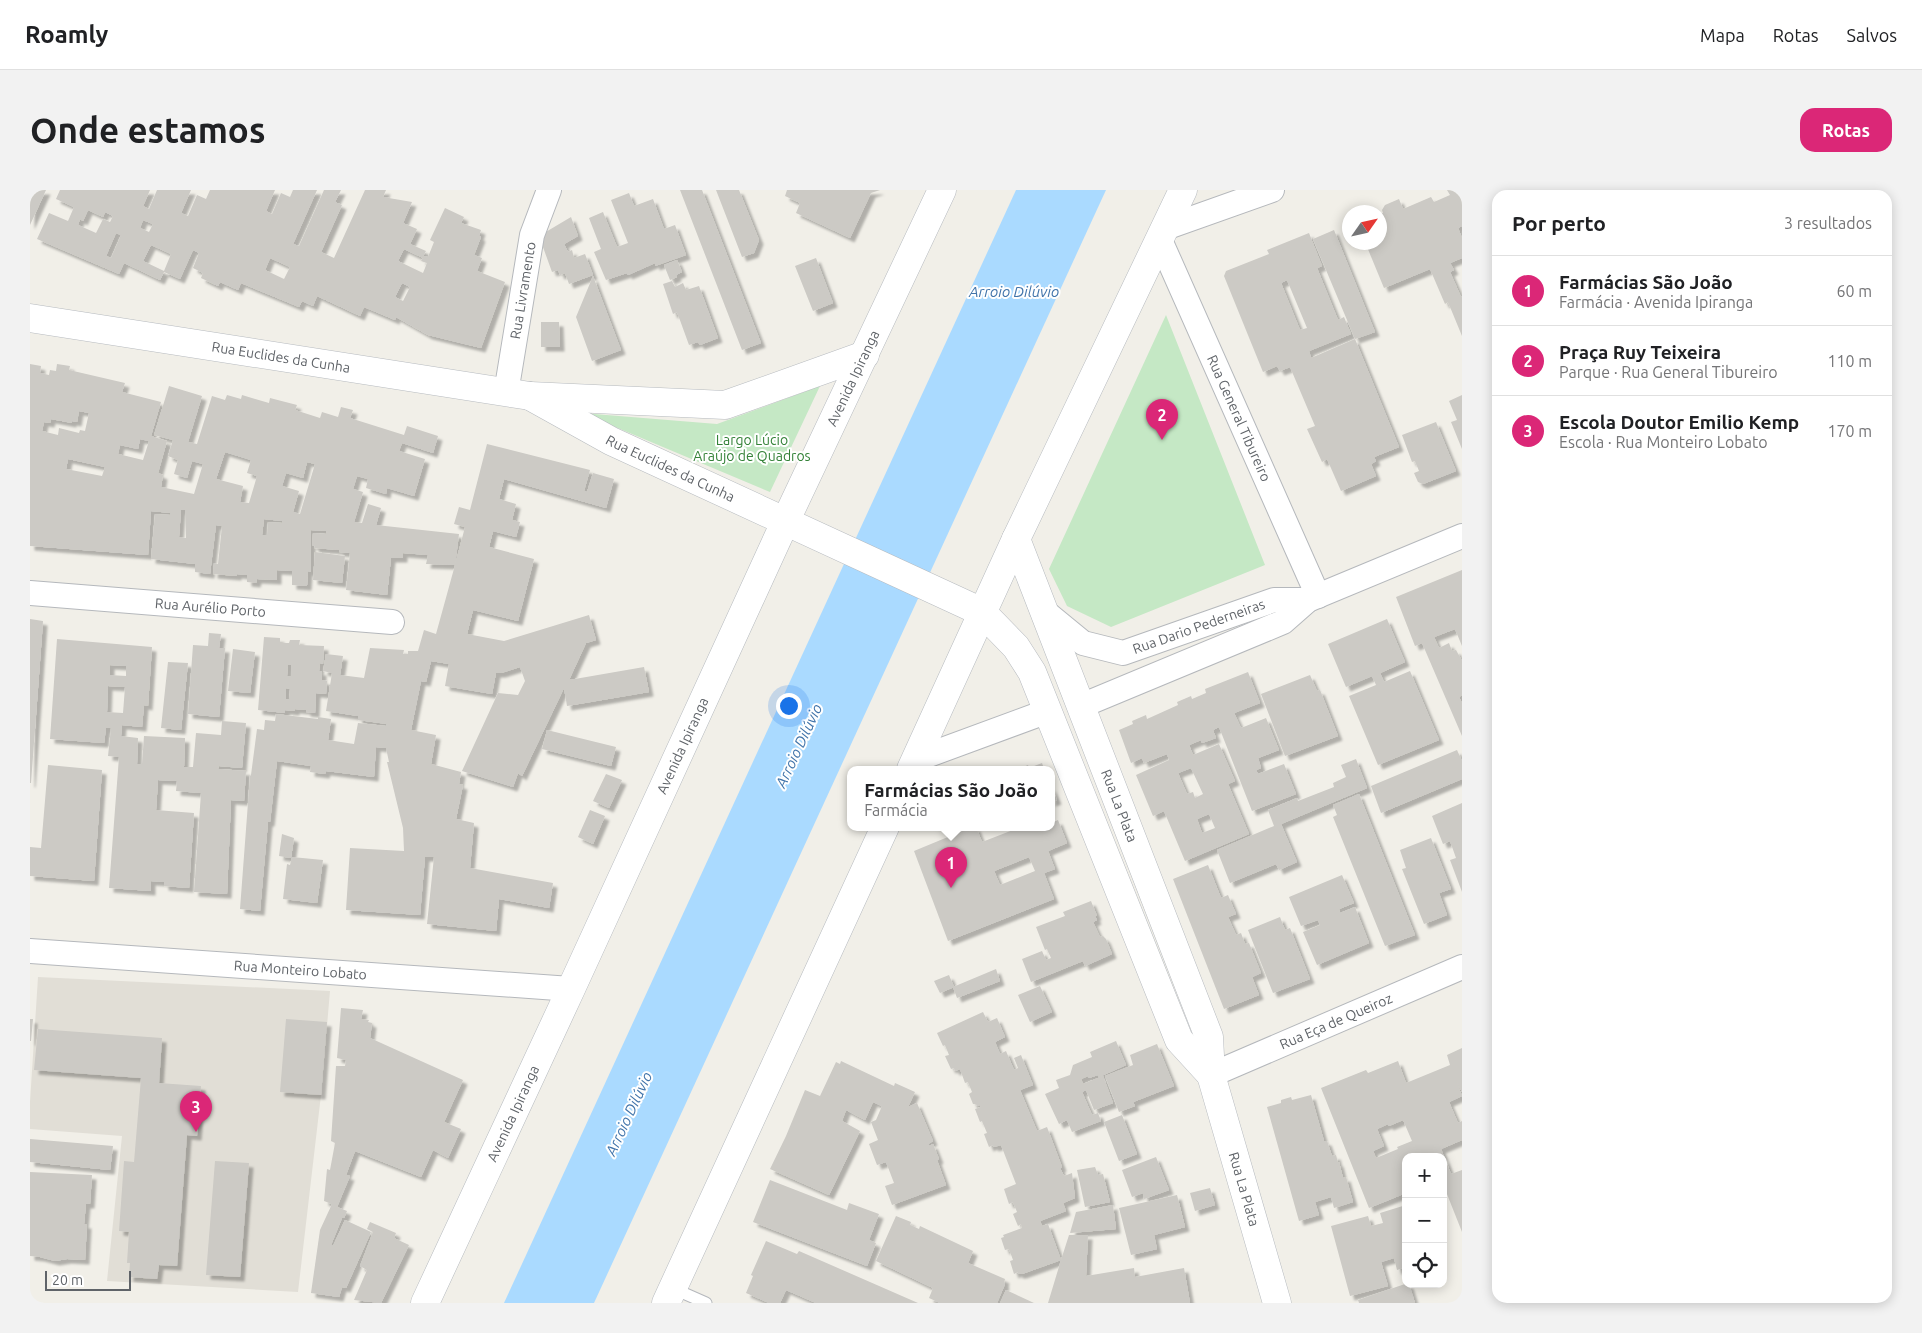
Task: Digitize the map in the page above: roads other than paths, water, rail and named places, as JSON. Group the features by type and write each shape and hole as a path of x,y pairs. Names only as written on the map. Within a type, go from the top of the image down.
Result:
{"street":[{"name":"Rua Livramento","path":"518,394 532,235 548,190"},
{"name":"Avenida Ipiranga","path":"425,1303 786,520 942,190"},
{"path":"913,765 1016,539 1183,190"},
{"path":"1162,234 1262,191"},
{"name":"Rua General Tibureiro","path":"1162,234 1313,598"},
{"name":"Rua Euclides da Cunha","path":"30,318 518,394 725,405 865,355"},
{"name":"Rua Euclides da Cunha","path":"518,394 611,441 786,520 982,612"},
{"name":"Rua Dario Pederneiras","path":"1081,706 1283,622 1313,598 1462,536"},
{"name":"Rua La Plata","path":"1016,539 1209,1037 1211,1075 1277,1303"},
{"name":"Rua Aurélio Porto","path":"30,593 392,622"},
{"name":"Rua Dario Pederneiras","path":"1044,611 1083,643 1123,653 1274,600 1313,598"},
{"name":"Rua La Plata","path":"982,612 1016,647 1032,672 1179,1040 1211,1075"},
{"path":"913,765 1048,711"},
{"path":"669,1296 883,831"},
{"name":"Rua Monteiro Lobato","path":"30,952 571,989"},
{"name":"Rua Eça de Queiroz","path":"1211,1075 1462,967"}],"lane":[{"path":"669,1296 706,1303"}],"water":[{"name":"Arroio Dilúvio","path":"1016,190 1106,190 594,1303 504,1303"}],"place":[{"name":"Praça Ruy Teixeira","path":"1162,440"},
{"name":"Farmácias São João","path":"951,888"},
{"name":"Escola Doutor Emilio Kemp","path":"196,1132"}],"park label":[{"name":"Largo Lúcio Araújo de Quadros","path":"752,448"}]}
